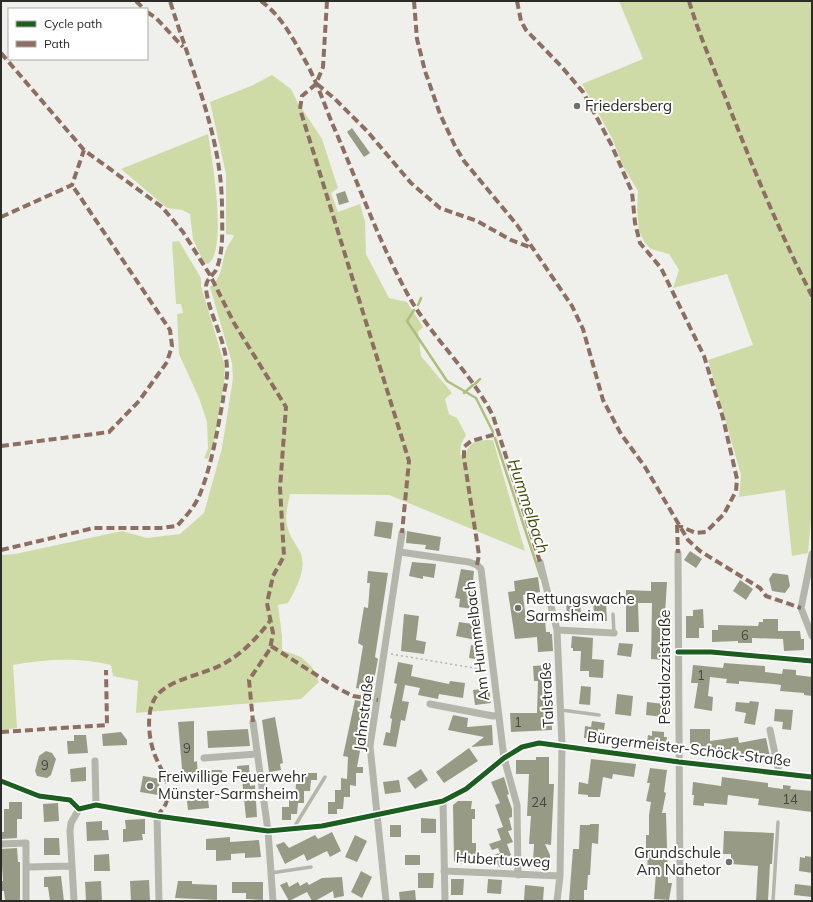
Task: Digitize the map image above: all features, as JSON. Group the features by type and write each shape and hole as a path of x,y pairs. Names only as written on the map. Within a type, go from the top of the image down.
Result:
{"street":[{"name":"Jahnstraße","path":"386,901 376,816 370,746 402,533"},
{"name":"Am Hummelbach","path":"400,552 477,564 482,574 504,758 517,805 518,875"},
{"name":"Pestalozzistraße","path":"678,553 680,901"},
{"path":"812,554 811,567 801,608 812,636"},
{"name":"Talstraße","path":"540,562 557,630 562,745 560,876 557,901"},
{"path":"557,630 614,632"},
{"path":"678,652 710,652 812,661"},
{"name":"Am Hummelbach","path":"430,704 493,716 499,715"},
{"path":"253,722 268,832 273,901"},
{"path":"770,730 779,773"},
{"name":"Bürgermeister-Schöck-Straße","path":"96,805 158,816 268,832 322,826 443,801 466,789 504,758 522,747 534,743 548,743 679,762 812,777"},
{"path":"204,758 257,754"},
{"path":"74,901 70,831 71,823 79,809 96,805 95,761"},
{"path":"1,781 39,796 70,800 79,809"},
{"path":"443,801 444,901"},
{"path":"158,816 159,901"},
{"path":"1,844 26,843 26,901"},
{"path":"27,866 72,866"},
{"name":"Hubertusweg","path":"444,870 560,876"}],"lane":[{"path":"613,614 614,632"},
{"path":"561,710 599,715"},
{"path":"292,830 325,777"},
{"path":"774,901 778,822"},
{"path":"271,873 311,867"}],"path":[{"path":"385,653 494,672"}],"green space":[{"path":"619,1 812,1 812,510 808,553 792,556 785,490 739,497 741,475 708,360 753,345 727,274 673,288 679,270 669,254 651,249 645,243 639,231 637,210 638,191 624,168 612,138 582,84 643,59"},
{"path":"272,75 291,89 298,103 322,139 338,188 331,193 338,212 360,204 365,222 366,254 389,298 407,302 423,327 418,332 421,356 452,393 445,399 449,414 457,418 466,435 461,444 460,455 466,453 470,445 473,443 484,440 493,440 525,551 389,495 290,494 286,521 290,535 302,556 303,563 300,577 288,603 278,605 282,636 282,650 301,657 312,667 319,682 301,699 136,713 138,681 113,676 111,665 99,662 74,660 37,661 13,665 17,728 1,730 1,555 15,554 122,531 147,538 180,534 204,513 222,448 233,378 232,363 210,287 219,275 226,250 234,235 226,234 226,174 210,102 251,86"},
{"path":"208,134 215,182 218,223 214,256 208,264 204,263 193,239 190,214 182,210 167,208 121,169"},
{"path":"179,241 201,278 201,286 225,366 224,383 214,441 208,459 204,458 208,449 207,422 199,398 179,354 177,314 183,313 181,304 176,304 172,242"}],"building":[{"path":"352,128 370,153 364,157 347,132"},
{"path":"345,191 349,202 339,205 336,194"},
{"path":"376,521 393,523 391,539 374,536"},
{"path":"407,531 441,537 439,551 425,549 426,545 406,543"},
{"path":"690,551 702,559 696,568 684,560"},
{"path":"412,562 436,564 434,578 423,576 423,579 409,576"},
{"path":"461,569 474,571 472,591 475,591 472,609 459,607 460,599 455,598"},
{"path":"368,571 388,573 375,657 378,659 372,691 356,688 363,646 358,643 364,607 368,608 370,583 367,583"},
{"path":"773,573 788,575 790,586 785,593 772,591 769,579"},
{"path":"538,577 540,592 523,595 526,620 545,618 546,632 550,632 550,634 552,634 553,651 538,652 537,637 515,639 508,592 515,591 514,581"},
{"path":"740,580 753,589 746,600 733,591"},
{"path":"651,582 667,582 665,614 670,614 669,635 666,634 666,656 664,660 651,659 652,603 638,603 639,632 626,632 626,590 651,591"},
{"path":"566,599 580,599 581,616 567,617"},
{"path":"593,603 606,603 607,621 590,621 590,612 594,612"},
{"path":"703,609 704,628 699,628 699,638 686,638 686,616 693,616 693,610"},
{"path":"404,614 419,616 416,640 426,642 424,654 401,651"},
{"path":"763,619 778,619 778,631 800,631 801,639 804,639 804,650 784,651 783,639 752,638 752,643 738,643 738,641 712,642 712,630 718,630 718,625 758,626 759,622 763,622"},
{"path":"459,622 479,625 476,640 456,636"},
{"path":"572,636 593,638 592,659 604,660 603,678 589,677 589,671 580,671 581,651 573,651 573,648 571,648"},
{"path":"619,643 633,644 631,657 617,655"},
{"path":"471,645 483,647 481,660 469,658"},
{"path":"398,662 413,665 411,676 449,684 450,681 465,683 463,698 439,694 438,699 418,695 420,688 405,685 402,701 409,702 405,721 401,720 396,747 383,745 386,732 390,733 392,719 390,718 397,684 394,683"},
{"path":"724,663 765,666 765,672 782,674 783,669 796,670 796,675 812,677 812,696 804,695 804,693 780,691 781,685 739,681 739,684 726,683 727,679 710,677 708,696 713,697 712,711 694,708 698,683 691,683 693,665 723,668"},
{"path":"550,665 552,730 511,732 510,713 537,713 538,681 534,681 533,666"},
{"path":"581,686 591,687 590,705 579,704"},
{"path":"489,688 491,703 475,705 473,690"},
{"path":"617,694 633,696 631,716 615,714"},
{"path":"355,700 369,703 357,767 363,767 363,773 356,773 356,786 350,785 350,797 344,797 343,809 337,809 337,814 328,814 328,802 335,802 335,790 341,790 341,778 347,779 348,757 343,756"},
{"path":"750,701 759,702 755,725 744,723 746,713 735,711 736,702 749,703"},
{"path":"647,702 664,704 663,717 646,715"},
{"path":"775,709 793,710 791,730 782,729 783,722 774,721"},
{"path":"453,715 468,718 467,727 492,725 493,745 471,747 484,737 448,730"},
{"path":"275,717 283,763 280,764 281,770 269,772 262,720"},
{"path":"194,721 194,762 197,761 198,779 183,780 178,722"},
{"path":"592,721 605,723 604,730 598,729 597,739 584,738 585,726 591,727"},
{"path":"248,729 250,746 208,748 207,731"},
{"path":"690,729 710,729 710,741 738,737 739,743 766,738 770,757 758,760 758,758 749,759 748,753 731,756 731,751 721,753 721,749 690,750"},
{"path":"652,731 664,732 664,737 667,737 666,748 649,747 647,744 648,735 652,736"},
{"path":"121,732 127,740 127,745 103,746 102,734"},
{"path":"74,735 86,735 88,753 68,754 67,741 74,741"},
{"path":"469,748 478,761 444,783 436,772"},
{"path":"46,751 52,753 56,759 51,775 47,778 37,776 35,771 39,756"},
{"path":"536,757 549,757 549,784 554,784 551,845 545,844 550,855 550,864 546,863 546,866 538,865 538,862 533,862 534,844 529,844 531,816 527,816 529,774 516,774 516,760 536,760"},
{"path":"591,759 636,764 634,777 613,774 612,779 603,777 600,797 588,797 588,795 578,794 579,782 588,784"},
{"path":"249,765 250,786 255,785 257,817 246,818 242,779 238,779 237,766"},
{"path":"86,767 86,781 71,782 70,769"},
{"path":"650,768 667,770 664,792 666,793 662,813 666,813 668,883 672,883 669,900 654,899 656,873 647,873 648,850 646,850 646,835 649,835 649,815 651,802 646,801 650,783 647,783"},
{"path":"421,769 428,780 415,789 407,778"},
{"path":"211,770 222,770 222,777 204,779"},
{"path":"302,773 317,773 317,780 311,780 310,791 304,791 304,803 298,803 297,814 291,814 291,820 282,820 282,807 289,807 289,796 295,796 296,784 302,784"},
{"name":"Freiwillige Feuerwehr Münster-Sarmsheim","path":"143,776 160,779 158,795 140,792"},
{"path":"504,777 509,794 507,795 512,809 512,817 509,818 512,830 508,831 513,842 507,844 511,855 506,858 508,863 499,867 494,855 500,853 498,848 492,850 489,844 501,840 497,829 503,827 495,805 500,803 491,782"},
{"path":"722,777 768,783 768,787 783,789 783,785 791,786 790,789 812,791 812,812 758,805 759,799 728,795 727,805 704,803 704,806 693,805 693,782 721,786"},
{"path":"399,780 401,792 385,794 383,782"},
{"path":"207,791 209,808 188,810 186,793"},
{"path":"458,801 472,801 471,809 475,809 475,819 472,819 472,843 476,843 476,854 473,854 473,862 454,861 453,805"},
{"path":"9,802 22,802 22,819 17,819 17,838 1,839 1,832 4,832 4,809 9,809"},
{"path":"58,803 59,821 44,822 43,804"},
{"path":"421,818 436,819 436,833 421,833"},
{"path":"145,819 145,834 142,834 143,840 123,842 123,829 126,829 125,820"},
{"path":"102,821 102,830 108,830 109,840 87,841 86,822"},
{"path":"599,824 598,844 592,843 590,875 588,875 587,890 584,890 584,901 569,901 573,849 579,849 580,825"},
{"path":"390,825 401,825 401,837 390,837"},
{"path":"724,831 774,833 772,864 770,864 768,901 756,901 758,866 731,864 731,854 723,854"},
{"path":"332,832 341,851 330,857 327,851 307,861 304,854 285,864 276,845 284,842 289,848 315,835 318,839"},
{"path":"355,835 367,841 357,862 345,857"},
{"path":"230,837 230,842 259,840 261,857 245,858 245,853 231,854 231,860 216,861 216,850 206,850 206,839"},
{"path":"44,838 59,838 60,855 44,855"},
{"path":"17,848 18,862 20,862 20,901 5,901 4,891 1,891 1,881 3,881 1,849"},
{"path":"109,854 110,871 94,871 94,855"},
{"path":"405,855 420,855 420,865 405,865"},
{"path":"805,856 812,857 812,873 799,871 800,857 805,858"},
{"path":"361,871 372,877 362,898 351,892"},
{"path":"418,873 434,873 433,888 418,888"},
{"path":"61,876 64,901 50,901 48,887 44,887 44,877"},
{"path":"342,877 344,896 334,898 333,891 315,901 312,901 307,892 289,901 280,885 287,882 289,887 298,882 300,886 307,882 309,885 322,878"},
{"path":"451,879 464,879 463,895 451,895"},
{"path":"488,879 502,880 501,894 487,893"},
{"path":"149,880 150,900 131,901 130,881"},
{"path":"101,881 102,901 86,901 85,882"},
{"path":"178,881 192,881 192,884 217,885 217,900 175,898"},
{"path":"232,882 263,882 263,900 246,899 246,893 232,893"},
{"path":"795,884 812,886 812,897 794,895"},
{"path":"525,885 544,887 543,901 524,900"},
{"path":"415,890 416,901 400,901 399,892"}],"waterway":[{"name":"Hummelbach","path":"418,305 421,298"},
{"name":"Hummelbach","path":"414,310 407,321 447,381 476,398 493,432"},
{"path":"475,384 480,379"},
{"name":"Hummelbach","path":"464,393 473,385"},
{"name":"Hummelbach","path":"495,438 541,578"}],"marked path":[{"path":"136,1 143,8"},
{"path":"1,550 94,528 161,528 177,526 190,512 200,494 208,471 226,384 227,372 224,348 210,308 206,289 208,280 216,271 221,253 222,205 220,179 211,127 204,102 170,1"},
{"path":"261,1 269,7 282,22 293,38 311,71 377,231 408,295 428,326 474,385 493,416 540,562"},
{"path":"327,1 323,67 316,84 302,96 300,109 409,461 402,533"},
{"path":"414,1 417,39 425,71 440,114 455,146 464,161 517,225 572,306 583,329 603,400 621,434 645,467 688,540 700,551 760,588 766,596 801,608"},
{"path":"517,1 521,21 526,30 561,66 583,92 611,144 632,192 635,223 640,243 661,268 704,356 723,418 737,479 736,491 724,514 706,532 696,533 677,525"},
{"path":"689,1 703,42 759,180 779,227 812,296"},
{"path":"148,13 156,18 183,47"},
{"path":"1,53 84,150 162,207 183,232 210,275 234,323 286,407 280,488 284,556 273,576 267,603 273,633 270,649 249,680 253,722"},
{"path":"317,84 335,99 367,131 411,183 440,208 477,221 511,240 532,248"},
{"path":"1,217 72,185 84,150"},
{"path":"1,446 109,432 139,401 167,362 172,346 170,330 72,185"},
{"path":"477,565 479,555 464,458 464,447 471,441 500,433"},
{"path":"677,525 678,553"},
{"path":"157,816 166,804 168,784 154,753 150,738 149,720 155,698 168,686 215,668 230,660 249,645 270,621"},
{"path":"271,646 337,688 353,696 378,700"},
{"path":"1,732 107,725 106,670"}],"cycle path":[{"path":"678,652 711,652 812,661"},
{"path":"1,781 39,796 70,800 79,809 96,805 157,816 268,831 322,826 443,801 466,789 504,758 522,747 539,743 679,762 812,777"}],"place":[{"name":"Friedersberg","path":"577,106"},
{"name":"Rettungswache Sarmsheim","path":"518,608"},
{"name":"Freiwillige Feuerwehr Münster-Sarmsheim","path":"150,786"},
{"name":"Grundschule Am Nahetor","path":"729,862"}]}
